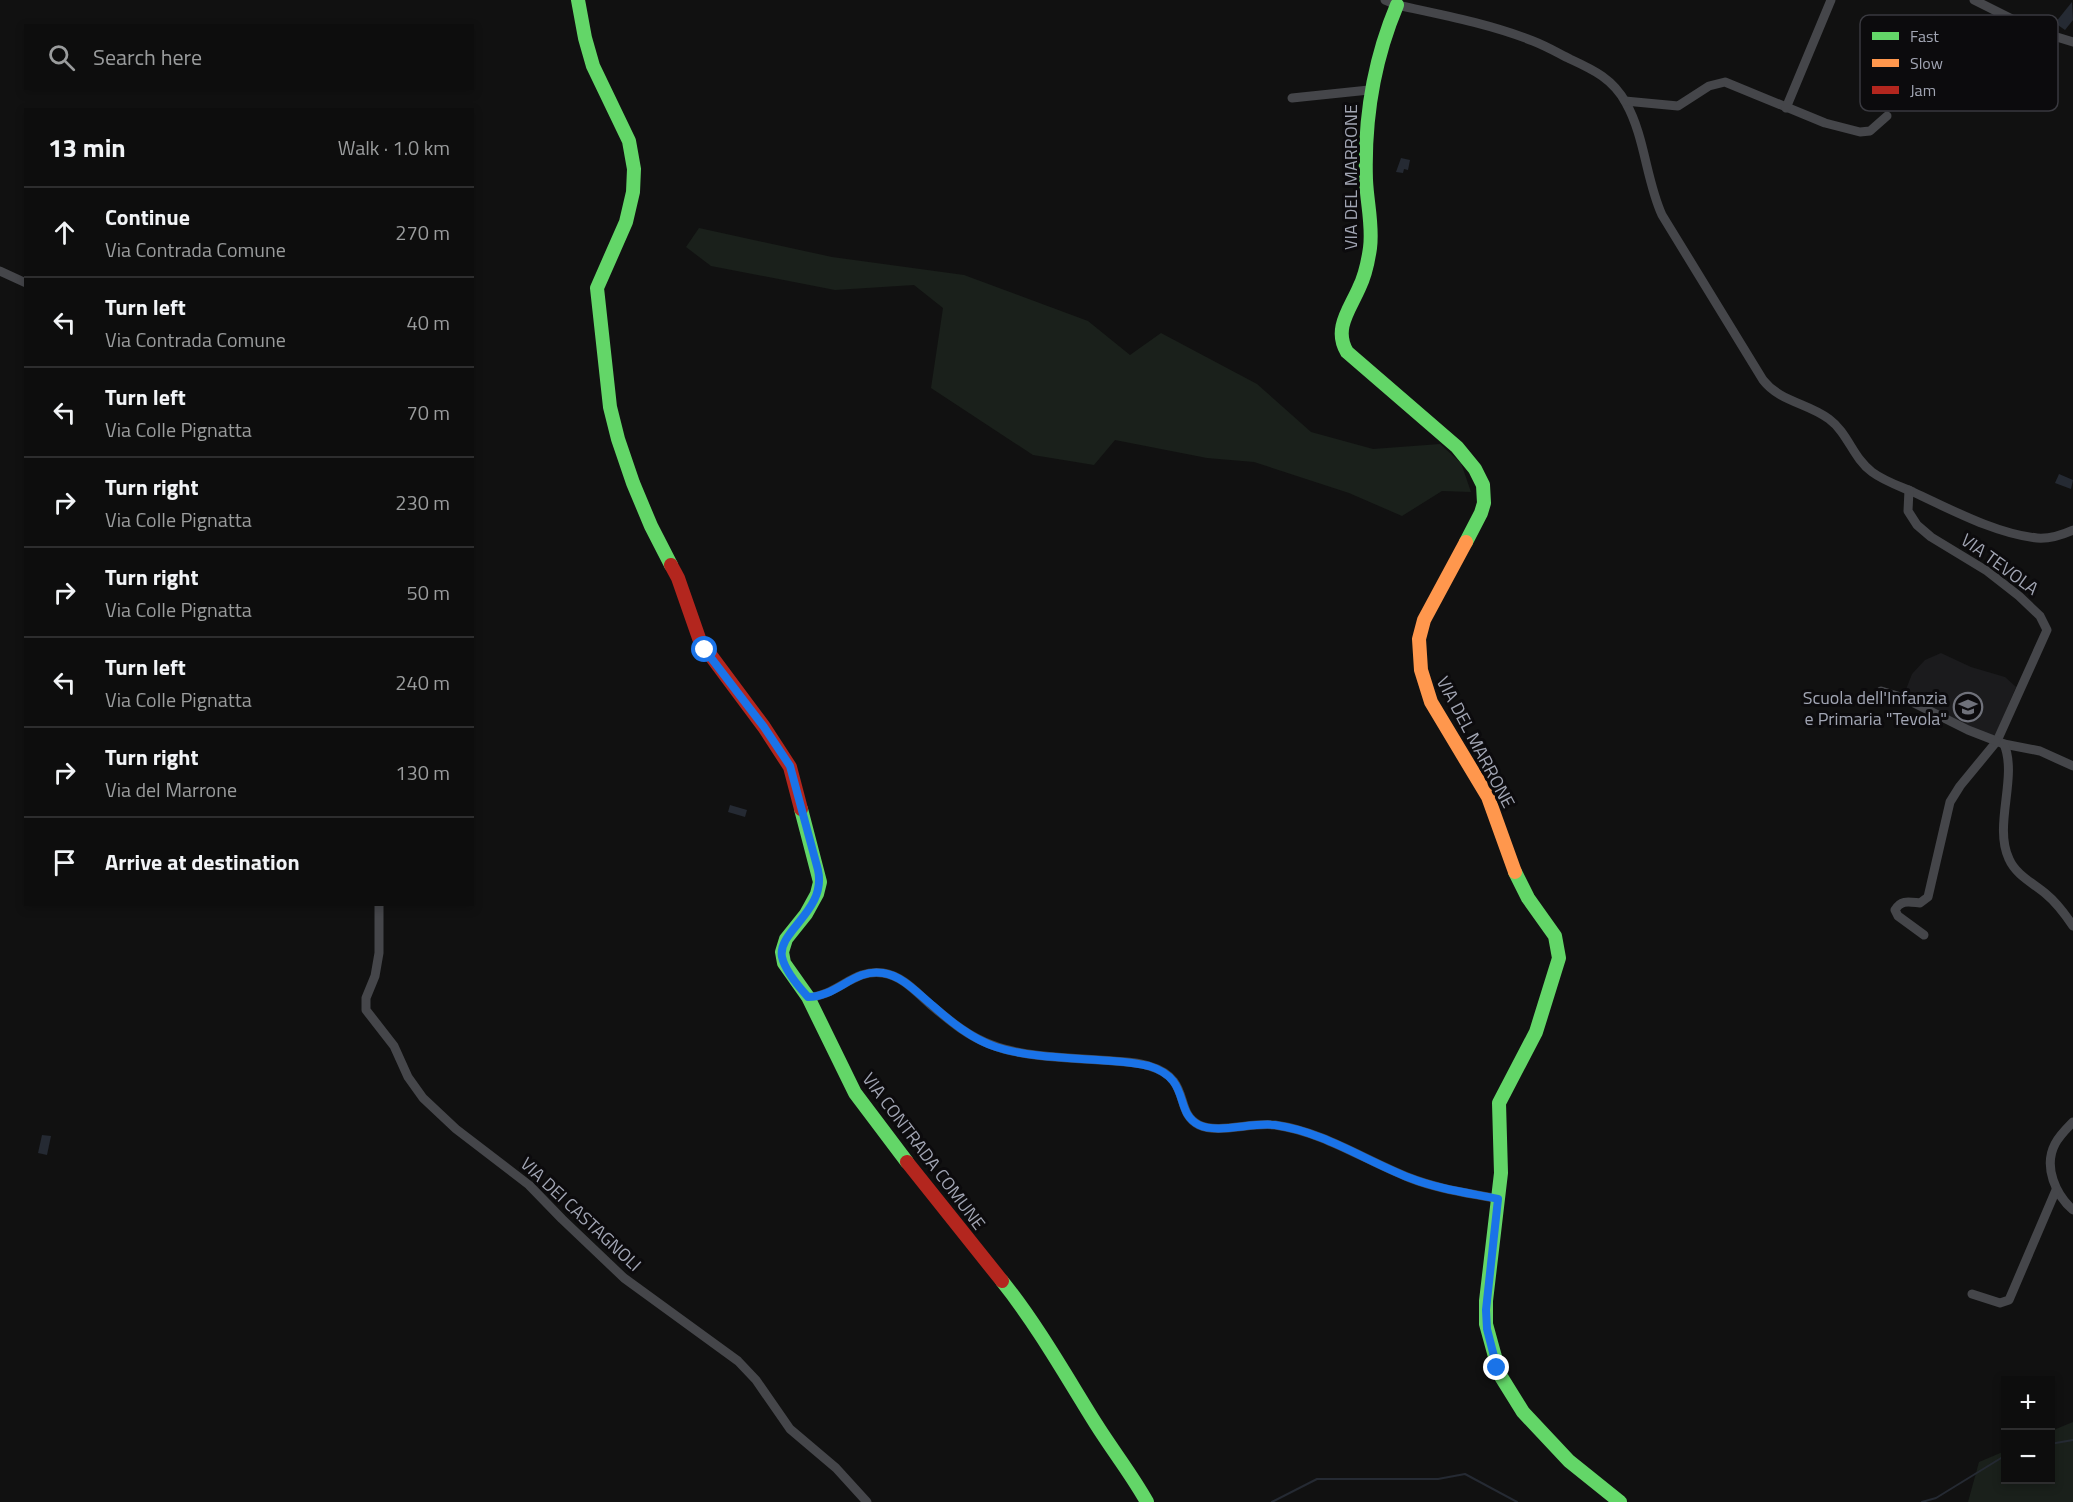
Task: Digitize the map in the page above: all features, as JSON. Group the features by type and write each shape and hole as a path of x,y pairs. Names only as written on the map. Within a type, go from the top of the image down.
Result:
{"street":[{"name":"VIA CONTRADA COMUNE","path":"578,0 594,69 628,135 634,165 634,188 626,222 597,288 606,387 612,417 639,499 678,578 697,635 710,657 768,733 792,772 820,882 814,900 804,918 788,936 782,956 793,978 808,997 855,1093 931,1195 1025,1309 1147,1502"},
{"path":"1786,108 1831,0"},
{"path":"1974,0 2004,15"},
{"path":"1391,2 1487,27 1542,45 1600,73 1610,81 1625,101 1662,215 1763,380 1778,394 1815,410 1830,420 1840,429 1858,458 1870,471 1883,479 1970,517 2019,534 2046,538 2073,530"},
{"name":"VIA DEL MARRONE","path":"1391,2 1369,90 1366,172 1371,245 1365,272 1342,326 1340,340 1347,352 1457,447 1472,465 1485,488 1485,500 1481,513 1423,623 1419,639 1421,670 1431,702 1488,797 1518,881 1553,932 1558,947 1558,965 1539,1026 1499,1102 1501,1166 1486,1310 1488,1333 1502,1379 1522,1412 1581,1471 1620,1502"},
{"path":"2058,37 2073,42"},
{"path":"1625,101 1678,106 1705,88 1725,82 1825,123 1863,132 1875,129 1887,116"},
{"path":"1293,98 1369,90"},
{"path":"0,271 24,282"},
{"name":"VIA TEVOLA","path":"1909,490 1908,511 1917,525 1931,537 2002,582 2032,607 2047,627 2046,636 2001,742 1963,782 1950,802 1927,898 1920,903 1904,902 1896,908 1896,914 1924,935"},
{"path":"1881,691 1899,696 1954,724 2001,742 2036,750 2073,766"},
{"path":"2001,742 2008,761 2004,820 2007,856 2017,871 2051,899 2073,926"},
{"name":"VIA DEI CASTAGNOLI","path":"378,906 380,953 366,998 366,1010 394,1046 408,1077 423,1098 456,1129 529,1185 624,1278 738,1361 756,1380 789,1429 836,1468 867,1502"},
{"path":"808,997 825,995 863,974 877,972 890,974 907,984 963,1029 996,1047 1035,1054 1141,1064 1162,1071 1177,1084 1188,1115 1201,1126 1219,1129 1259,1124 1288,1128 1332,1141 1418,1181 1498,1199"},
{"path":"2073,1122 2058,1138 2052,1152 2051,1167 2056,1190 2073,1210"},
{"path":"1972,1293 2000,1303 2009,1300 2056,1190"}],"shaded area":[{"path":"2072,2 2073,20 2065,30 2058,25 2058,19"},
{"path":"1401,158 1410,160 1408,170 1404,169 1403,173 1396,172"},
{"path":"699,228 832,257 964,275 1088,321 1130,355 1161,333 1257,384 1311,432 1373,449 1440,444 1461,463 1471,492 1442,491 1402,516 1349,493 1254,462 1207,458 1115,440 1094,465 1033,455 931,388 943,308 914,285 835,290 711,266 686,247"},
{"path":"2059,474 2073,480 2071,489 2055,483"},
{"name":"Scuola dell'Infanzia e Primaria \"Tevola\"","path":"1941,653 1971,667 2005,677 2016,687 1995,736 1953,722 1905,692 1912,674 1925,660"},
{"path":"730,805 747,810 745,817 728,812"},
{"path":"42,1135 51,1136 47,1155 38,1153"},
{"path":"2073,1422 2073,1502 1968,1502 1979,1462 2001,1453 2001,1484 2055,1484 2055,1429"}],"waterway":[{"path":"2055,1443 2073,1440"},
{"path":"1922,1502 1936,1498 2001,1458"},
{"path":"1272,1502 1317,1479 1438,1479 1465,1474 1517,1502"}],"traffic: fast":[{"path":"578,0 593,66 629,141 634,169 633,192 626,222 597,288 610,407 633,483 671,565"},
{"path":"1397,5 1376,69 1369,112 1366,157 1371,231 1369,253 1363,279 1344,319 1343,344 1347,352 1457,447 1475,469 1483,485 1484,503 1466,542"},
{"path":"801,809 820,882 817,894 806,914 786,939 782,952 784,963 808,997 855,1093 907,1162"},
{"path":"1515,872 1528,898 1555,936 1559,958 1536,1032 1499,1103 1501,1173 1486,1301 1486,1324 1500,1375 1523,1412 1569,1461 1620,1502"},
{"path":"1002,1281 1040,1333 1147,1502"}],"traffic: slow":[{"path":"1466,542 1424,620 1419,639 1421,670 1431,702 1488,797 1515,872"}],"traffic: jam":[{"path":"671,565 678,578 700,641 764,727 790,767 801,809"},
{"path":"907,1162 1002,1281"}],"place":[{"name":"Scuola dell'Infanzia e Primaria \"Tevola\"","path":"1968,707"}],"route":[{"path":"705,650 768,733 790,766 794,778 820,882 809,910 788,936 783,948 782,959 808,997 825,995 854,978 870,972 890,974 907,984 963,1029 996,1047 1035,1054 1141,1064 1162,1071 1177,1084 1188,1115 1201,1126 1219,1129 1259,1124 1275,1125 1313,1134 1418,1181 1498,1199 1486,1301 1487,1329 1497,1368"}]}
